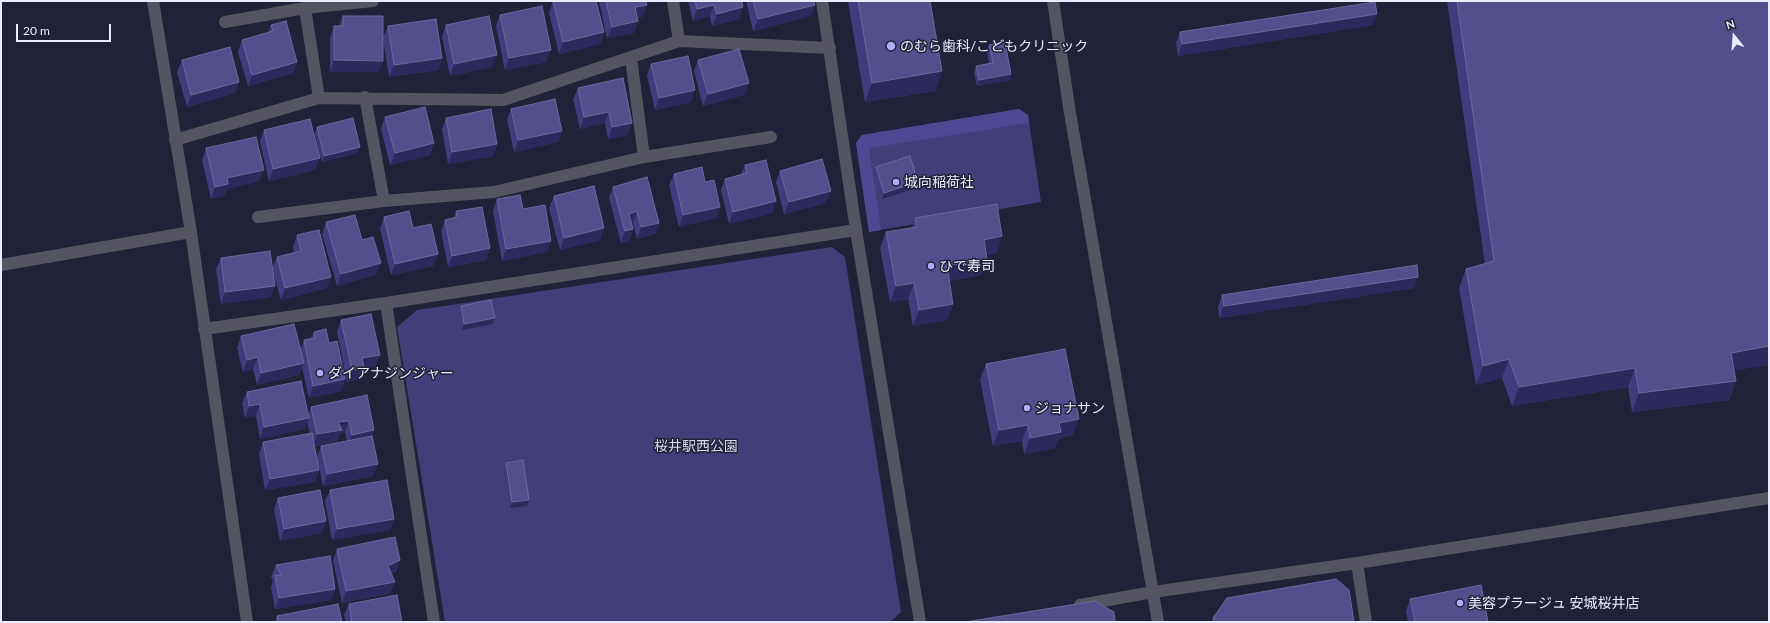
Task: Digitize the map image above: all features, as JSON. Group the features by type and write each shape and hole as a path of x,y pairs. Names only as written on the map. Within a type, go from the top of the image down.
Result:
{"street":[{"path":"153,1 191,232 246,622"},
{"path":"225,22 305,8 373,1"},
{"path":"673,1 679,41"},
{"path":"822,1 856,230 920,622"},
{"path":"1053,1 1072,121 1158,622"},
{"path":"305,8 319,98"},
{"path":"175,140 319,98 365,97 419,100 503,100 679,41 830,48"},
{"path":"631,58 644,157"},
{"path":"365,97 384,201"},
{"path":"258,217 384,201 494,192 644,157 771,138"},
{"path":"204,329 386,303 856,230"},
{"path":"1,265 191,232"},
{"path":"386,303 434,622"},
{"path":"1067,607 1153,592 1357,563 1769,498"},
{"path":"1357,563 1366,622"}],"green space":[{"path":"1019,109 1028,115 1041,202 869,232 856,143 862,135"},
{"name":"桜井駅西公園","path":"832,247 845,257 901,612 890,622 445,622 397,327 417,310"}],"shaded area":[{"path":"1019,109 1028,115 1029,123 869,148 881,230 869,232 856,143 862,135"}],"building":[{"path":"553,1 596,1 604,32 563,42"},
{"path":"606,1 646,1 647,5 635,7 638,21 612,27"},
{"path":"695,1 742,1 743,7 717,14 714,5 697,9"},
{"path":"753,1 814,1 815,5 758,19"},
{"name":"のむら歯科/こどもクリニック","path":"858,1 930,1 942,71 872,83"},
{"path":"1457,1 1769,1 1769,346 1731,353 1736,381 1639,393 1635,368 1519,387 1509,359 1483,366 1466,269 1494,261"},
{"path":"1375,2 1377,14 1182,44 1180,32"},
{"path":"542,6 551,50 509,58 500,15"},
{"path":"343,16 383,16 383,61 334,60 334,26 343,26"},
{"path":"489,16 497,55 454,64 446,25"},
{"path":"436,19 442,58 394,65 388,26"},
{"path":"286,21 297,62 252,75 242,40 273,31 271,25"},
{"path":"1005,42 1011,74 979,80 976,66 993,63 989,45"},
{"path":"230,47 239,82 191,95 182,60"},
{"path":"739,49 749,83 708,94 698,60"},
{"path":"688,56 695,90 659,98 651,64"},
{"path":"623,78 632,123 612,127 609,112 584,117 578,88"},
{"path":"555,99 562,131 518,140 511,109"},
{"path":"425,107 434,143 395,153 385,117"},
{"path":"491,109 497,144 452,152 446,118"},
{"path":"353,118 360,147 324,156 317,127"},
{"path":"310,119 320,158 273,169 264,130"},
{"path":"256,137 264,170 227,178 228,184 215,187 206,148"},
{"name":"城向稲荷社","path":"910,156 918,182 884,193 876,167"},
{"path":"822,159 831,191 789,202 780,171"},
{"path":"766,160 776,201 733,212 725,179 747,173 745,165"},
{"path":"702,167 705,182 714,180 720,207 683,215 674,174"},
{"path":"647,177 659,223 641,227 637,211 629,214 633,229 625,231 613,187"},
{"path":"594,186 604,228 564,238 554,196"},
{"path":"520,195 523,209 545,205 551,241 506,249 497,199"},
{"name":"ひで寿司","path":"997,204 1002,236 984,240 987,259 947,266 953,304 919,310 914,283 896,286 886,232 917,227 915,218"},
{"path":"482,207 490,248 452,256 445,220 457,217 456,211"},
{"path":"409,211 413,228 431,224 438,254 395,264 384,217"},
{"path":"355,215 362,240 373,237 381,263 341,274 326,222"},
{"path":"319,230 331,277 285,288 277,257 301,251 297,235"},
{"path":"270,251 275,286 225,292 221,258"},
{"path":"1417,265 1418,277 1224,306 1222,295"},
{"path":"491,300 495,318 464,324 461,306"},
{"path":"371,314 380,355 362,358 364,367 352,370 341,320"},
{"path":"294,324 304,363 261,373 258,357 247,360 241,336"},
{"name":"ダイアナジンジャー","path":"326,329 329,343 337,341 345,379 313,386 304,340 315,338 314,332"},
{"name":"ジョナサン","path":"1065,349 1079,419 1059,423 1061,432 1030,438 1028,425 999,430 986,364"},
{"path":"301,381 309,418 264,427 260,404 249,406 247,392"},
{"path":"367,395 374,430 352,435 349,421 338,422 342,430 317,434 311,407"},
{"path":"312,433 319,470 270,479 263,442"},
{"path":"372,436 378,464 327,474 321,446"},
{"path":"523,460 529,500 512,502 506,463"},
{"path":"387,480 394,519 337,529 330,490"},
{"path":"320,490 326,521 284,529 278,498"},
{"path":"395,537 400,560 388,566 395,582 346,591 337,549"},
{"path":"330,556 335,589 279,598 275,575 281,575 276,565"},
{"path":"1336,579 1349,590 1354,622 1214,622 1213,618 1227,598"},
{"path":"1481,585 1488,622 1415,622 1410,599"},
{"path":"397,595 402,622 352,622 349,604"},
{"path":"1095,601 1114,612 1115,622 965,622"},
{"path":"338,604 342,622 278,622 277,616"}],"place":[{"name":"のむら歯科/こどもクリニック","path":"891,46"},
{"name":"城向稲荷社","path":"896,182"},
{"name":"ひで寿司","path":"931,266"},
{"name":"ダイアナジンジャー","path":"320,373"},
{"name":"ジョナサン","path":"1027,408"},
{"name":"美容プラージュ 安城桜井店","path":"1460,603"}]}
